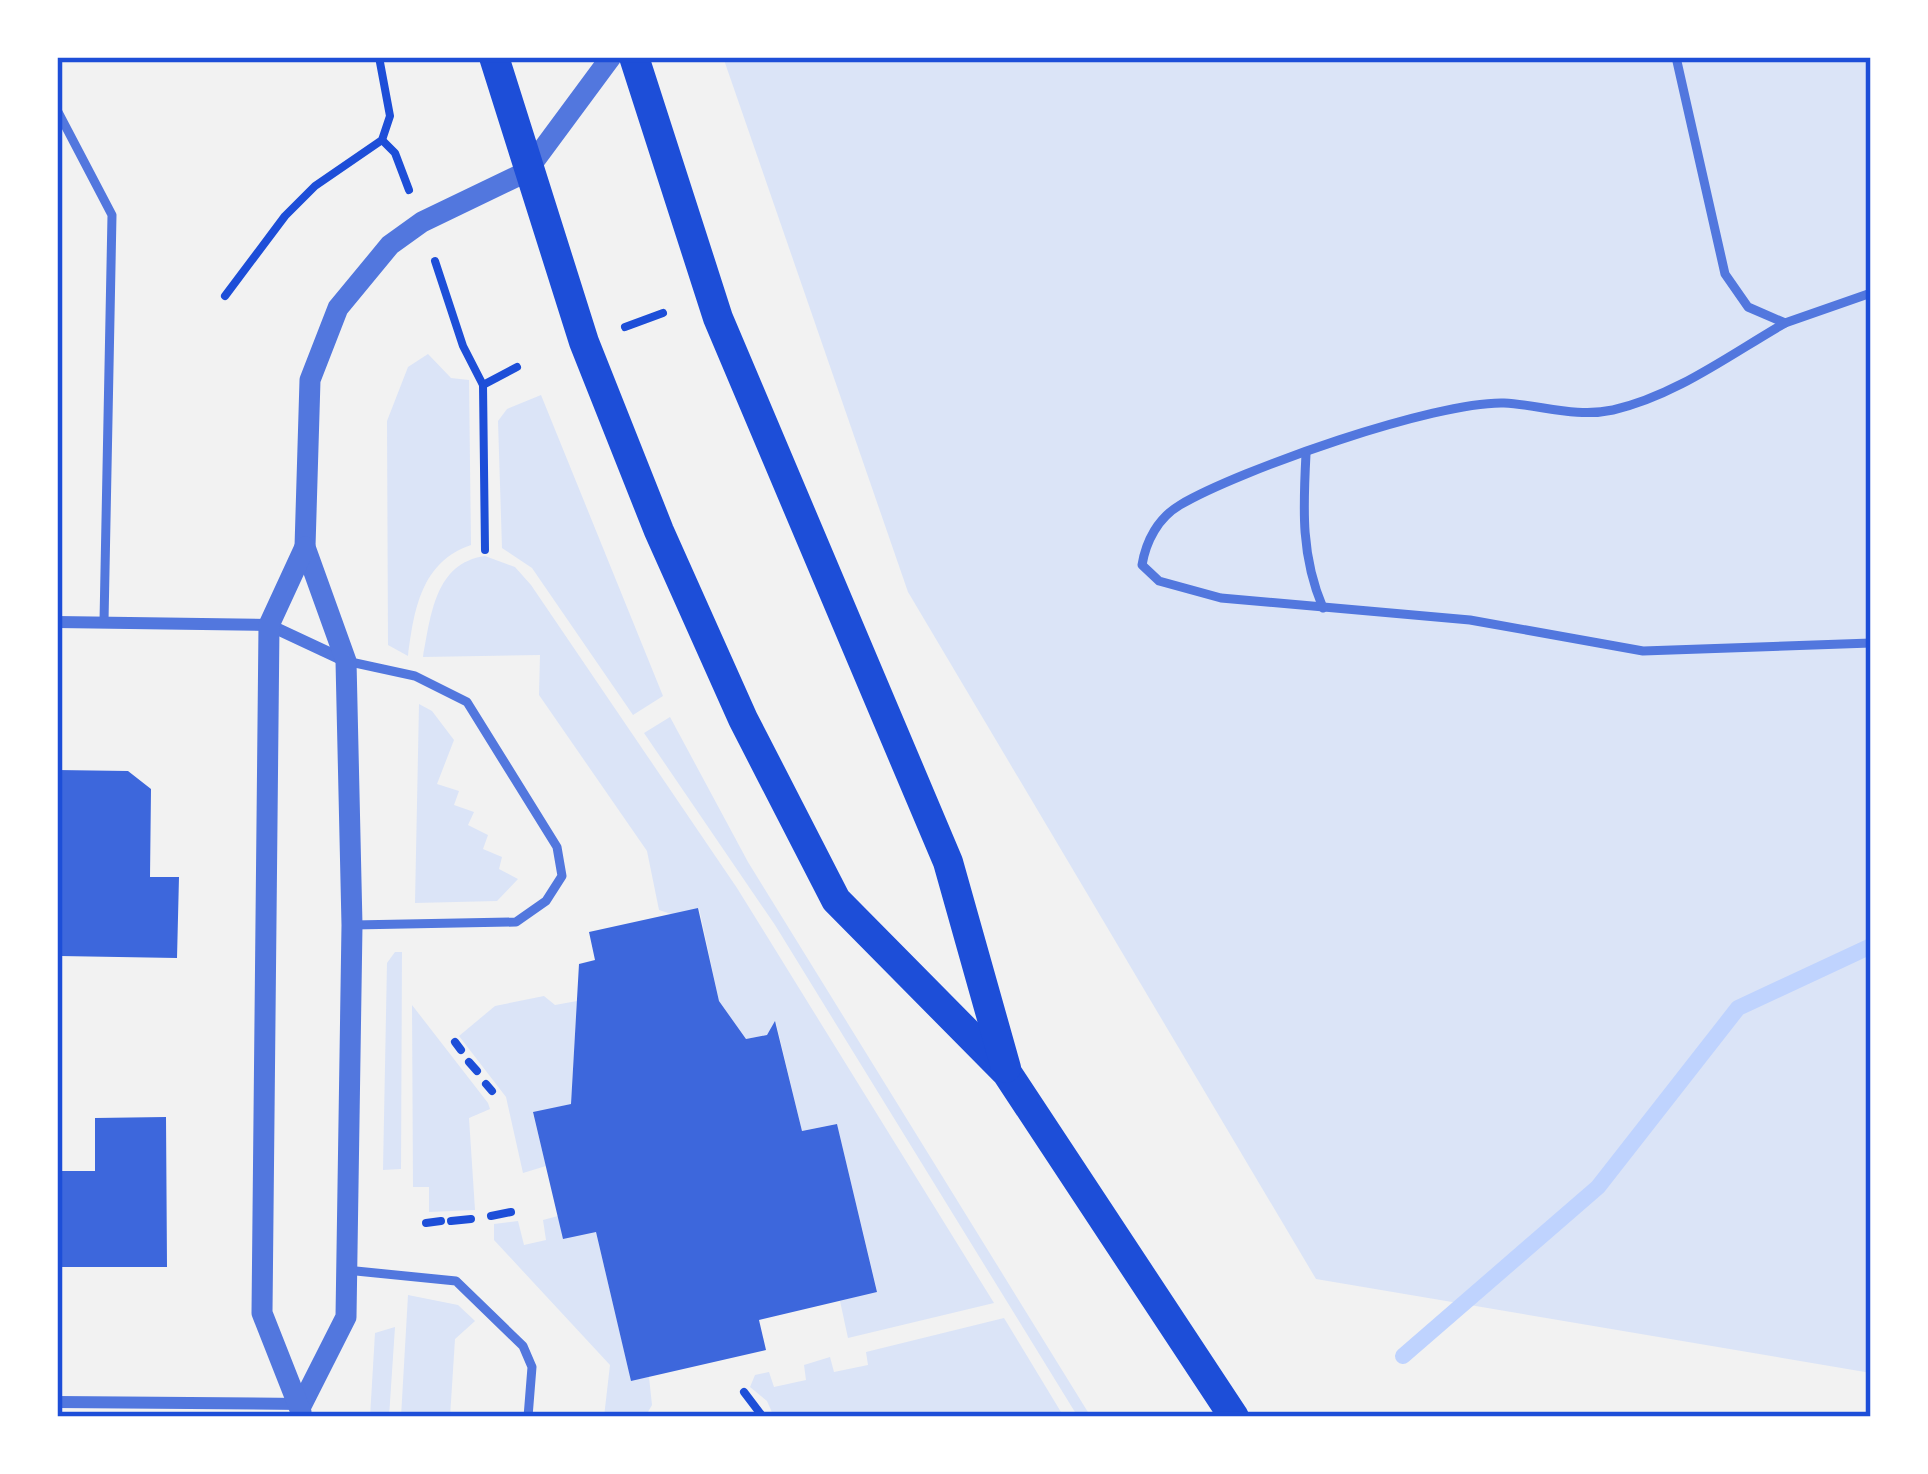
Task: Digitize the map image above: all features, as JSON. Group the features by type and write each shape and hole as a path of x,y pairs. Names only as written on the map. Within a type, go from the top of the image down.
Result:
{"main road":[{"path":"494,57 526,172 584,342 659,531 743,719 836,900 1007,1073 1234,1417"},
{"path":"634,57 718,318 948,862 1007,1073"}],"street":[{"path":"302,1410 262,1313 269,625 304,547 310,380 338,308 389,245 422,222 526,172 611,57"},
{"path":"302,1410 346,1317 352,925 346,661 304,547"},
{"path":"57,622 269,625 346,661"},
{"path":"57,1402 302,1410"}],"lane":[{"path":"1676,57 1725,274 1748,308 1785,322"},
{"path":"57,110 112,215 104,622"},
{"path":"1871,293 1785,322 1645,402 1606,412 1552,412 1502,403 1423,416 1306,454 1177,506 1151,534 1142,565 1159,581 1221,598 1470,620 1643,651 1871,643"},
{"path":"1306,454 1302,527 1308,573 1324,608"},
{"path":"346,661 415,676 466,702 557,847 562,876 547,901 515,922 352,925"},
{"path":"346,1270 456,1281 523,1346 532,1367 528,1417"}],"path":[{"path":"225,296 285,216 315,186 382,140 390,116 379,57"},
{"path":"382,140 395,153"},
{"path":"625,327 663,313"},
{"path":"463,346 483,385 485,550"},
{"path":"483,385 517,367"},
{"path":"470,1062 477,1071"},
{"path":"491,1216 511,1212"},
{"path":"426,1223 471,1219"},
{"path":"744,1392 764,1417"}],"shaded area":[{"path":"723,57 1871,57 1871,1373 1316,1279 908,592"},
{"path":"428,354 451,378 469,380 471,545 454,553 431,575 417,605 408,656 388,645 387,421 408,367"},
{"path":"541,395 663,696 633,715 532,568 502,548 498,421 507,409"},
{"path":"485,556 515,567 531,585 737,888 994,1303 848,1338 840,1301 877,1291 837,1124 802,1131 776,1023 767,1035 746,1039 719,1001 699,908 674,915 659,910 647,851 539,695 540,655 423,657 438,593 455,569"},
{"path":"419,704 432,711 454,740 437,784 459,791 454,805 474,812 468,825 488,835 483,849 502,857 499,869 518,879 497,901 415,903"},
{"path":"670,717 748,862 1091,1417 1078,1417 775,925 644,733"},
{"path":"395,952 402,952 401,1169 383,1170 387,963"},
{"path":"544,996 555,1005 577,1001 571,1104 533,1113 546,1166 523,1173 506,1097 459,1036 495,1006"},
{"path":"412,1005 490,1109 469,1118 475,1210 429,1212 429,1187 413,1187"},
{"path":"558,1216 596,1232 631,1380 649,1377 652,1405 645,1417 604,1417 610,1365 494,1240 494,1224 518,1221 524,1245 546,1240 543,1220"},
{"path":"408,1295 458,1305 475,1321 455,1339 450,1417 401,1417"},
{"path":"1004,1318 1064,1417 774,1417 767,1401 750,1387 755,1375 769,1372 774,1387 806,1380 804,1365 830,1357 834,1372 868,1365 866,1352"},
{"path":"395,1327 389,1417 370,1417 375,1333"}],"building":[{"path":"57,770 128,771 151,789 150,877 179,877 177,958 60,956"},
{"path":"698,908 719,1001 746,1039 767,1035 775,1021 802,1131 837,1124 877,1292 759,1320 766,1350 631,1381 596,1232 563,1239 533,1112 571,1104 579,964 595,960 589,932"},
{"path":"166,1117 167,1267 57,1267 57,1171 95,1171 95,1118"}],"waterway":[{"path":"1403,1356 1598,1187 1738,1008 1871,946"}]}
